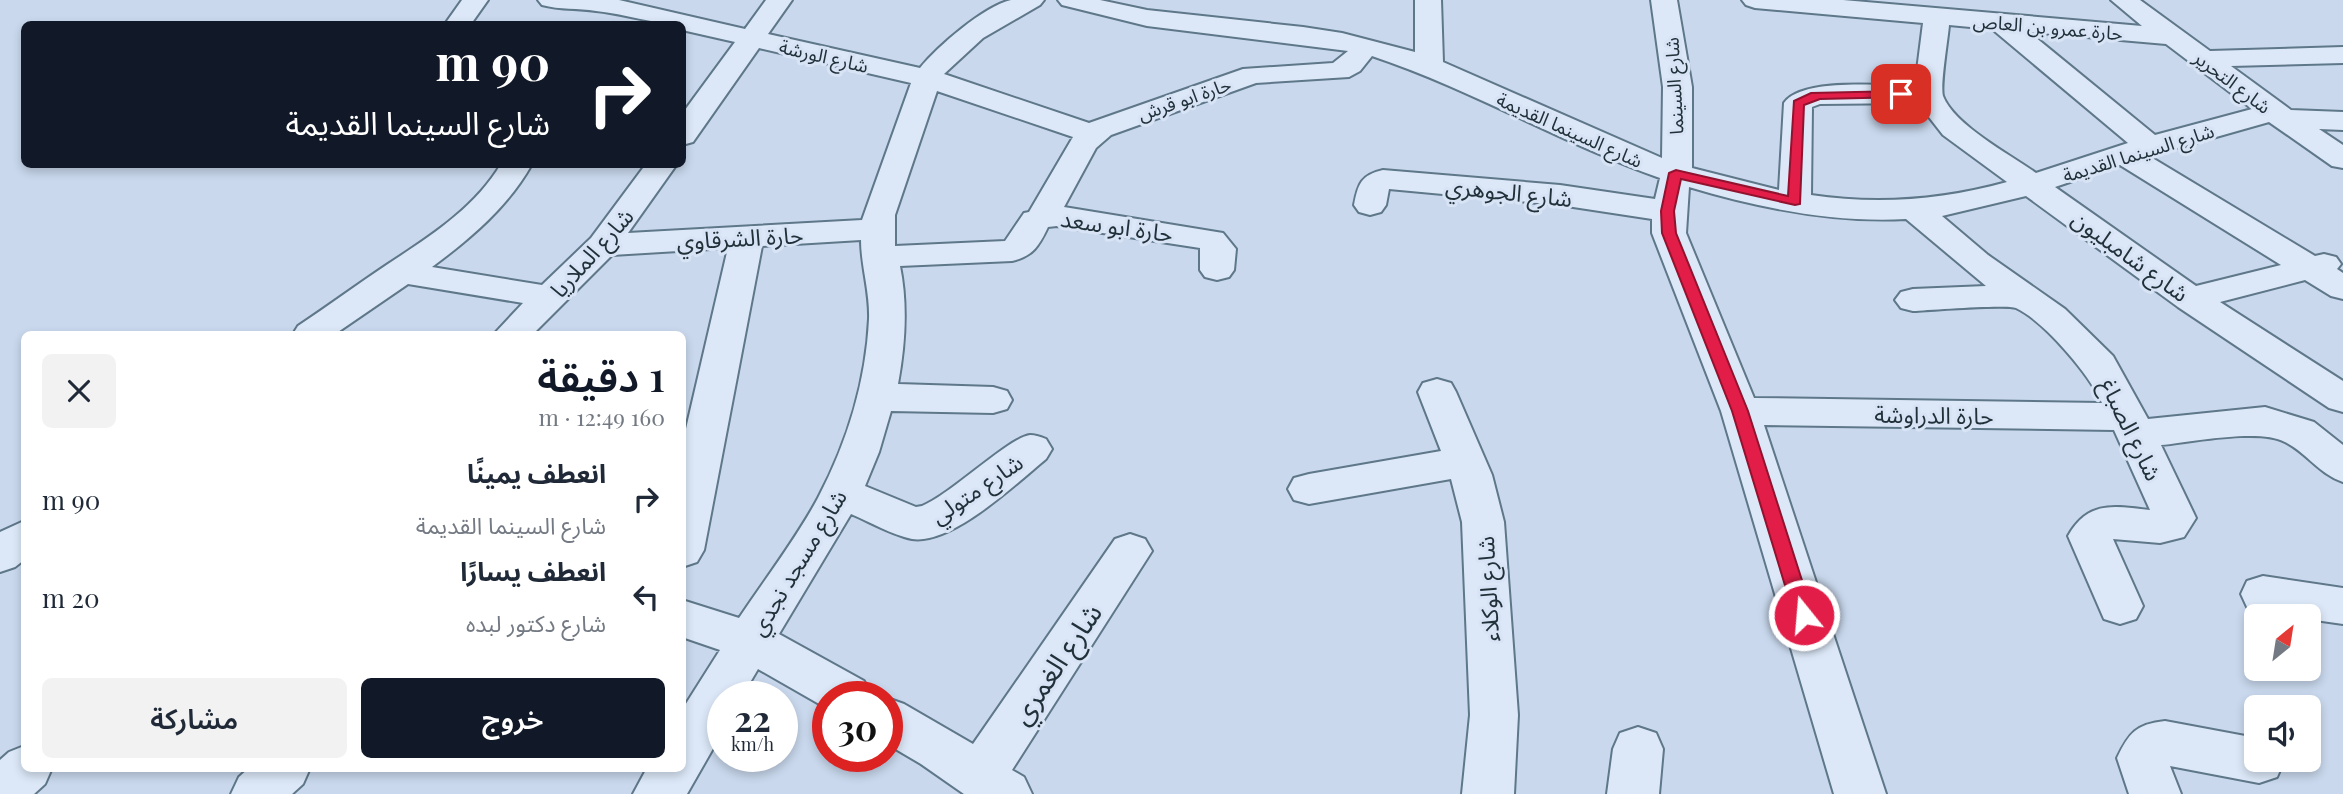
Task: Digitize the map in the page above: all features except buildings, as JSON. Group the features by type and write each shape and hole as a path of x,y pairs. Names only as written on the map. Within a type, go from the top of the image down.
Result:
{"street":[{"path":"460,21 475,0"},
{"name":"شارع الورشة","path":"551,0 582,1 674,21"},
{"path":"686,130 779,0"},
{"name":"شارع مسجد نجدي","path":"686,748 841,493 859,452 876,397 884,358 887,317 879,243 879,215 927,78 936,65 975,32 1031,0"},
{"name":"شارع السينما القديمة","path":"1071,0 1118,13 1286,31 1366,47 1429,66 1618,151 1671,192 1848,207 1914,209 1953,204 2033,184 2137,150 2279,115 2343,121"},
{"path":"1236,27 1249,0"},
{"path":"1428,0 1429,66"},
{"name":"شارع السينما","path":"1664,0 1672,33 1677,81 1671,192 1673,244 1740,411 1860,794"},
{"name":"حارة عمرو بن العاص","path":"1755,0 1822,3 2174,37"},
{"name":"شارع التحرير","path":"2124,0 2343,159"},
{"path":"565,21 582,1"},
{"path":"1795,201 1798,103 1820,95 1928,94 1937,16"},
{"path":"2000,22 2137,150 2309,268 2343,288"},
{"name":"شارع الورشة","path":"686,24 927,78 1093,134"},
{"name":"حارة ابو قرش","path":"1042,217 1084,143 1110,124 1253,75 1339,71 1350,65 1366,47"},
{"path":"2204,59 2343,55"},
{"name":"شارع شامبليون","path":"1928,94 1938,112 1954,129 2190,299 2343,399"},
{"path":"315,331 476,216 502,191 515,168"},
{"name":"شارع الملاريا","path":"515,331 603,245 659,168"},
{"name":"شارع الجوهري","path":"1370,205 1374,184 1383,179 1549,194 1671,192"},
{"name":"شارع الصباغ","path":"1914,209 1976,262 2023,295 2078,340 2100,365 2116,391 2175,518 2169,526 2156,528 2107,522 2097,524 2092,529 2090,536 2120,606"},
{"name":"حارة ابو سعد","path":"879,243 1012,251 1022,245 1032,225 1042,217 1057,216 1211,240 1219,249 1217,270"},
{"path":"686,510 695,421 747,237"},
{"name":"حارة الشرقاوي","path":"603,245 747,237 879,243"},
{"path":"2190,299 2343,260"},
{"path":"399,272 551,297"},
{"path":"1913,300 2023,295"},
{"name":"شارع الوكلاء","path":"1437,391 1465,461 1483,523 1494,715 1488,794"},
{"path":"876,397 993,400"},
{"name":"حارة الدراوشة","path":"1740,411 2131,426 2265,421 2300,432 2343,467"},
{"name":"شارع متولي","path":"841,493 914,523 927,523 949,512 1032,449"},
{"path":"1310,489 1465,461"},
{"path":"0,555 21,539"},
{"name":"شارع الغمري","path":"993,785 1130,551"},
{"path":"2263,594 2343,606"},
{"path":"686,619 750,641 821,681"},
{"path":"903,728 939,748 993,785"},
{"path":"2155,794 2142,758 2145,749 2153,743 2244,758"},
{"path":"0,792 22,772"},
{"path":"257,794 281,772"},
{"path":"659,794 672,772"}],"route":[{"path":"1804,615 1740,411 1669,233 1667,211 1676,173 1795,201 1798,103 1811,96 1820,95 1901,94"}]}
